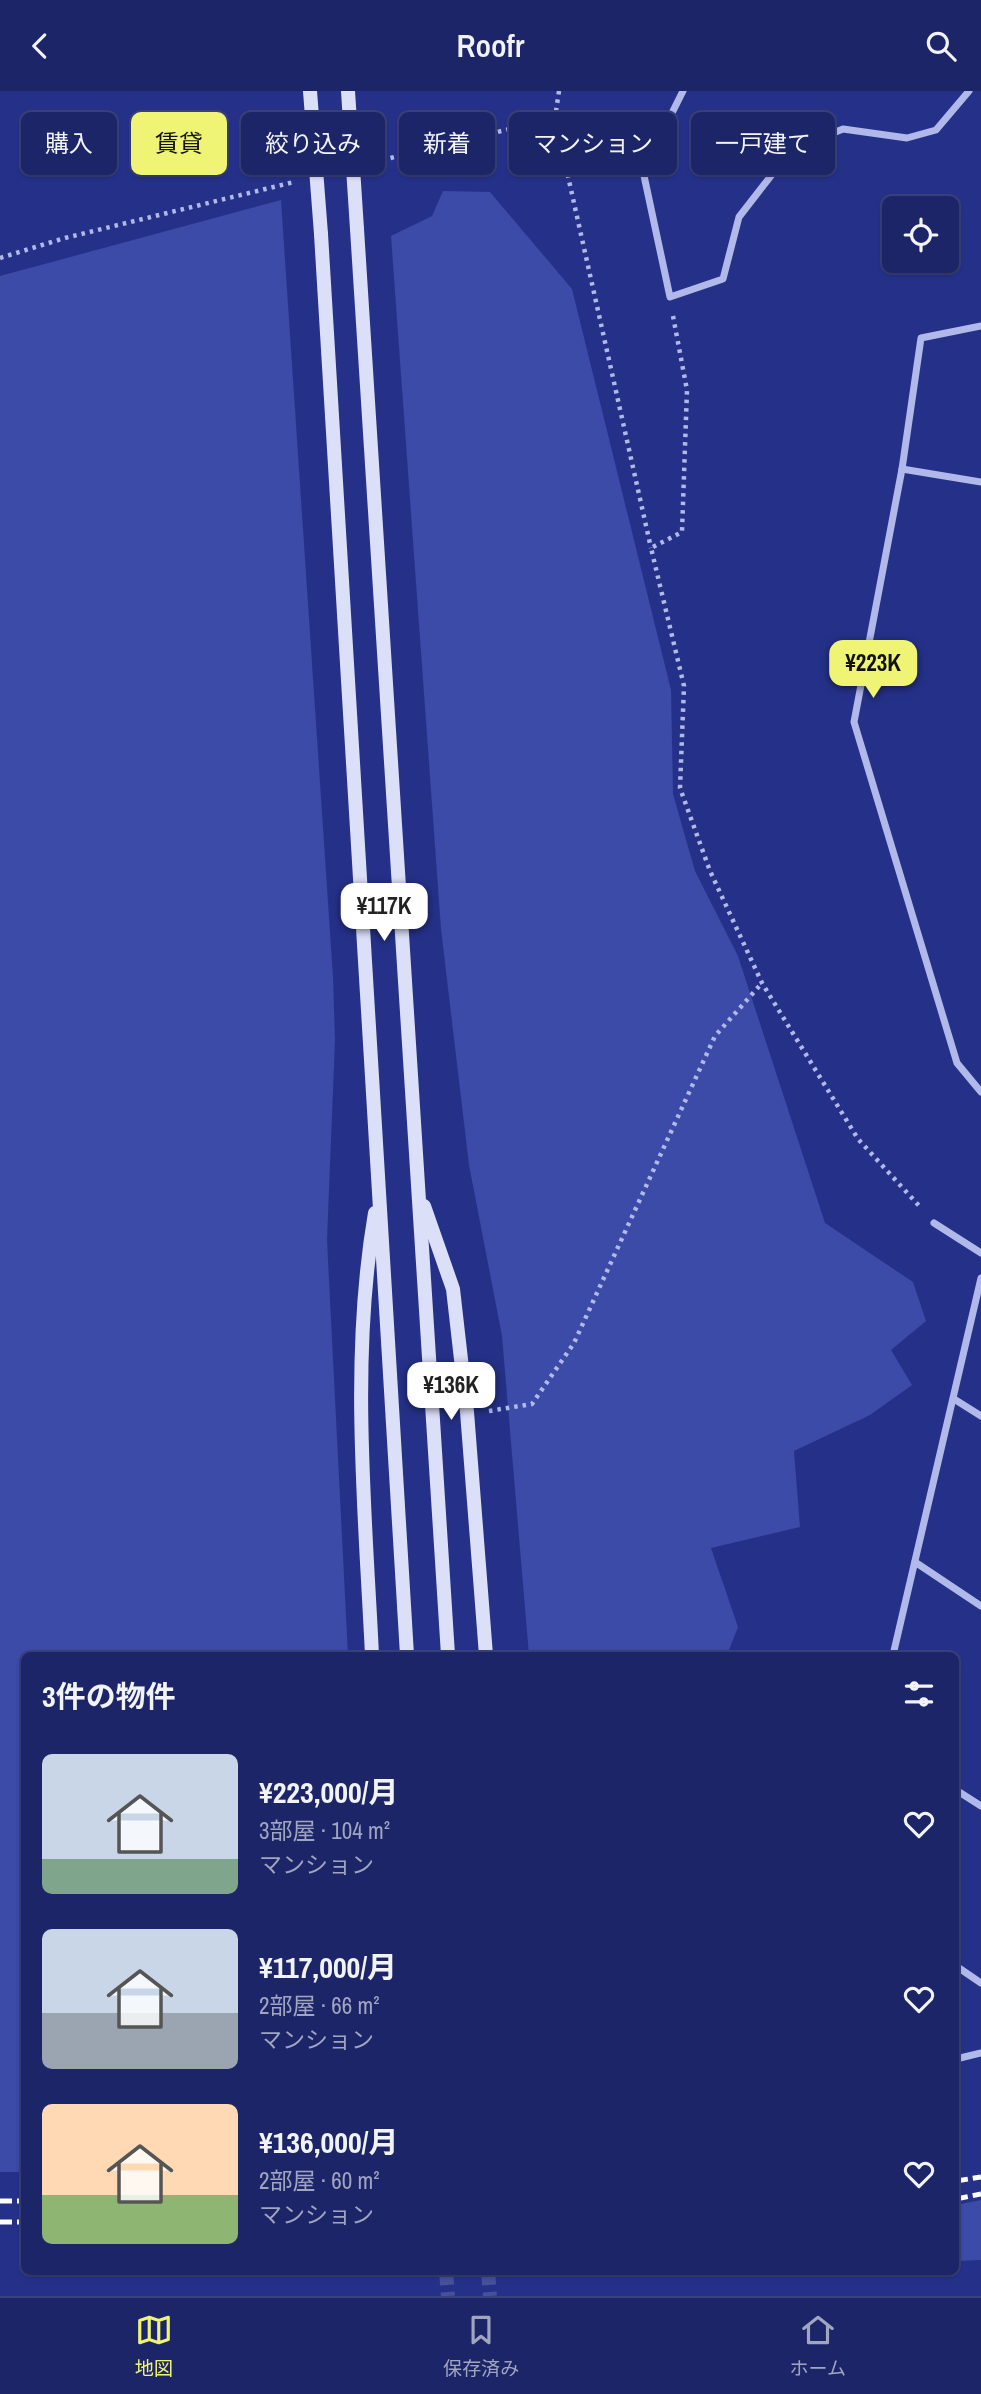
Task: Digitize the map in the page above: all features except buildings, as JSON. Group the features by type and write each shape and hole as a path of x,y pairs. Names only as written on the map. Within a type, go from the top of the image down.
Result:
{"street":[{"path":"310,91 321,234 407,1652"},
{"path":"348,91 448,1652"},
{"path":"683,91 643,171 670,297 723,279 739,216 791,150 843,129 907,138 936,130 969,91"},
{"path":"981,326 921,338 902,469 855,722 957,1063 981,1092"},
{"path":"902,469 981,482"},
{"path":"372,1652 362,1440 365,1269 379,1188"},
{"path":"417,1188 453,1289 467,1412 486,1652"},
{"path":"934,1223 981,1253"},
{"path":"894,1652 981,1278"},
{"path":"954,1399 981,1416"},
{"path":"915,1562 981,1606"},
{"path":"959,1792 981,1806"},
{"path":"959,1968 981,1983"},
{"path":"959,2058 981,2053"}],"path":[{"path":"556,112 559,91"},
{"path":"385,159 509,129"},
{"path":"568,175 684,686 680,787 710,871 762,983 858,1139 934,1223"},
{"path":"0,258 65,238 304,180"},
{"path":"651,548 682,532 687,390 670,297"},
{"path":"467,1412 512,1409 532,1404 544,1389 574,1343 715,1036 762,983"}],"shaded area":[{"path":"443,191 490,192 572,289 671,690 673,794 695,871 738,956 825,1223 913,1282 926,1321 891,1350 912,1385 870,1415 794,1451 800,1527 711,1548 738,1627 728,1652 529,1652 502,1336 469,1165 441,929 391,236 432,216"},
{"path":"281,200 333,977 335,1040 327,1240 348,1652 21,1652 21,2172 0,2172 0,276"},
{"path":"981,2200 981,2260 959,2261 959,2204"}],"tunnel":[{"path":"446,2275 448,2296"},
{"path":"488,2275 490,2296"}],"railway":[{"path":"959,2181 981,2177"},
{"path":"959,2198 981,2194"},
{"path":"0,2201 21,2201"},
{"path":"0,2222 21,2222"}]}
